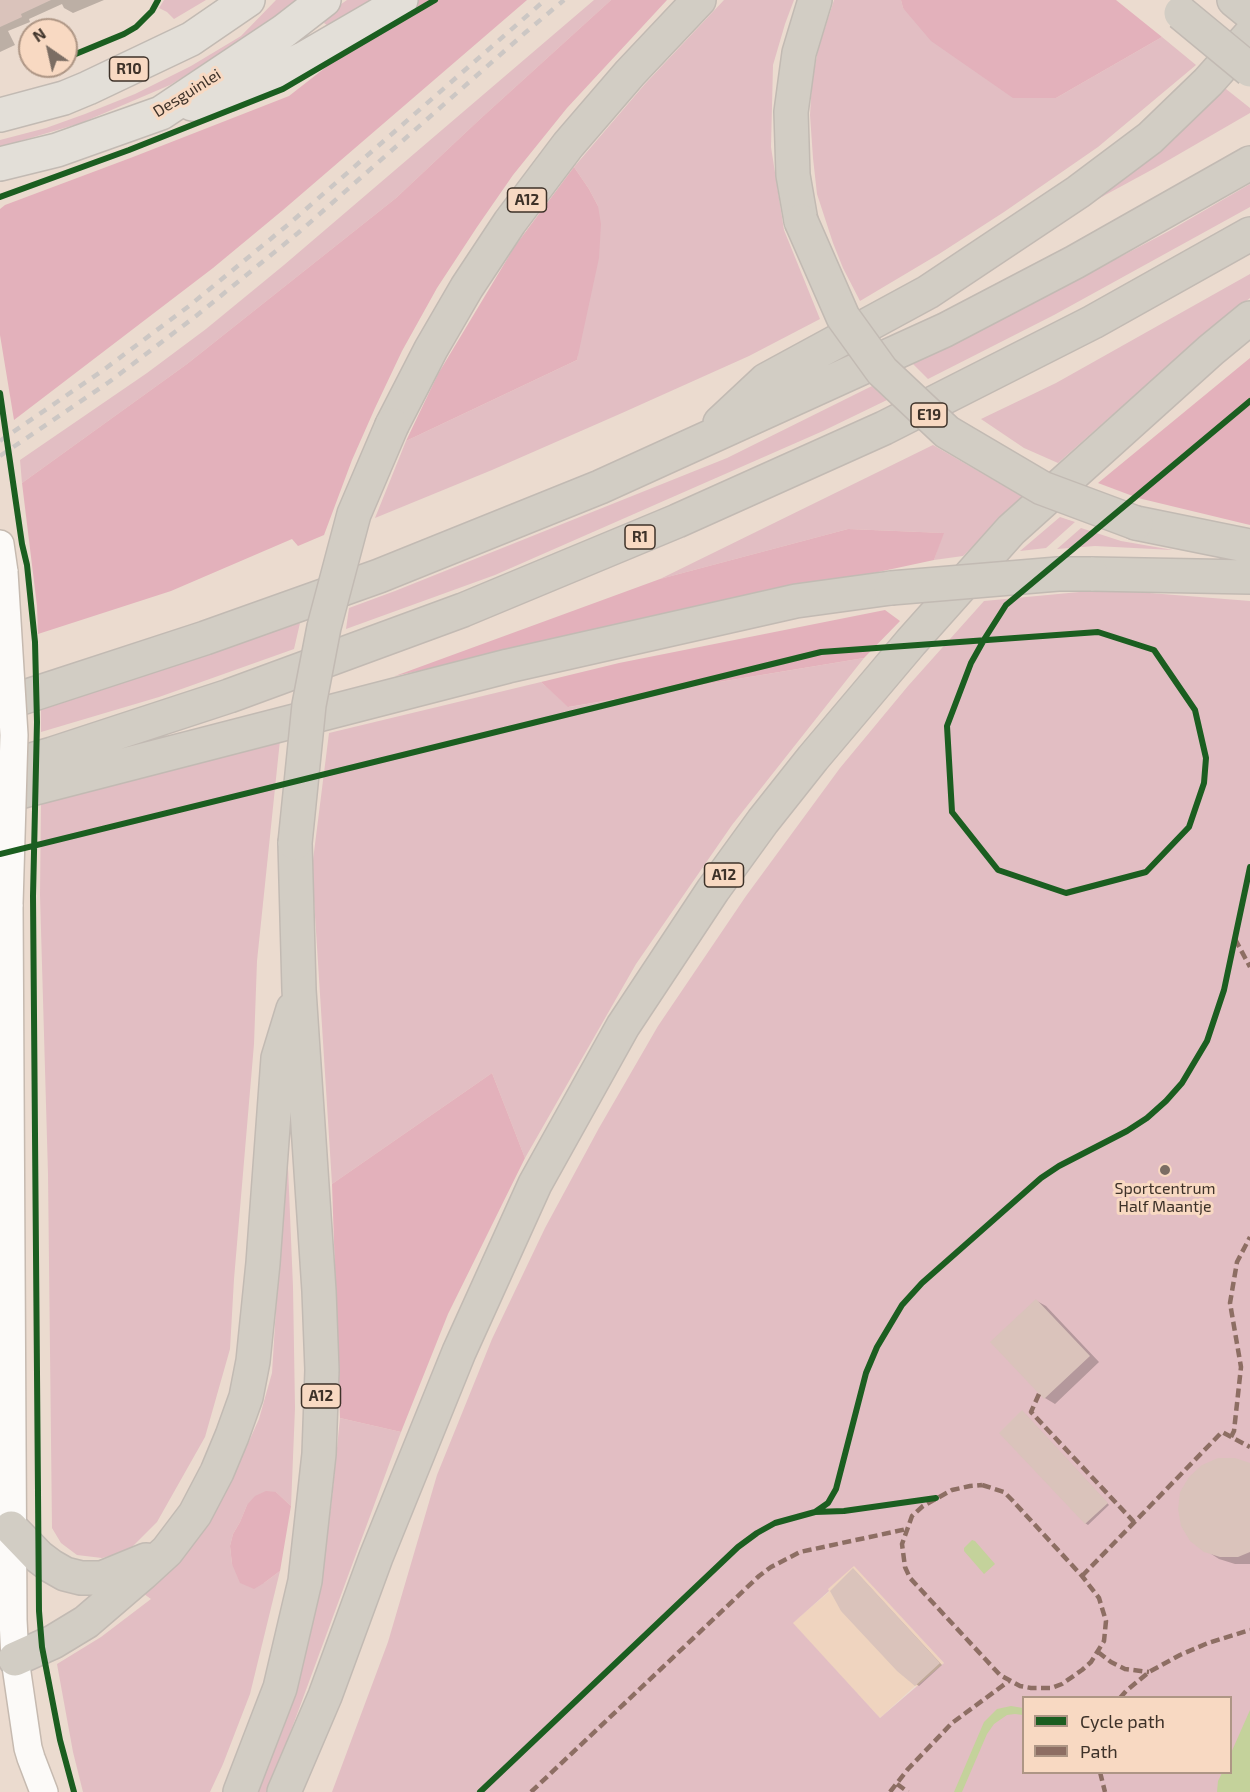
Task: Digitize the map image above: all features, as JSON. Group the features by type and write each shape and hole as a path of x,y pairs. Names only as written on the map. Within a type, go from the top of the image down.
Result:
{"highway":[{"name":"A12","path":"240,1792 280,1688 305,1581 318,1454 322,1370 299,990 295,843 309,705 324,627 354,514 392,425 467,286 510,222 568,145 630,73 699,0"},
{"name":"E19","path":"815,0 800,53 791,112 793,175 801,221 843,317 882,371 947,432 1042,488 1136,523 1250,546"},
{"path":"1234,0 1250,13"},
{"path":"1173,6 1250,70"},
{"path":"698,443 766,380 928,292 1078,192 1150,138 1208,82 1250,35"},
{"path":"0,705 205,638 379,576 600,487 945,330 1075,262 1250,163"},
{"name":"R1","path":"0,769 240,692 463,610 677,521 884,428 1093,321 1250,234"},
{"name":"A12","path":"284,1792 459,1352 535,1184 623,1026 713,890 763,821 918,633 1011,530 1186,372 1250,318"},
{"path":"0,797 508,666 796,601 891,588 1058,574 1250,577"},
{"path":"8,1662 53,1642 86,1622 119,1596 166,1551 195,1514 218,1472 246,1397 253,1361 278,1058 299,990"},
{"path":"12,1528 39,1557 51,1566 65,1574 81,1578 102,1578 166,1551"}],"main road":[{"name":"R10","path":"0,115 64,98 88,88 191,39 248,0"},
{"name":"Desguinlei","path":"0,164 57,150 161,113 284,31 324,0"},
{"path":"161,113 230,94 303,59 401,0"}],"street":[{"path":"0,544 4,572 14,735 5,1043 13,1620 8,1662 10,1702 44,1792"}],"shaded area":[{"path":"164,0 206,0 174,19 159,8"},
{"path":"276,0 309,0 170,85 81,123 0,147 0,140 46,128 85,114 135,94 191,66 241,36"},
{"path":"347,0 375,0 331,28 324,23 327,14"},
{"path":"412,0 527,0 213,268 14,420 0,335 0,209 5,205 289,96"},
{"path":"594,0 611,0 396,198 187,364 22,483 20,460 147,373 206,329"},
{"path":"611,0 667,0 567,108 513,175 437,288 402,351 375,408 352,460 324,535 298,546 292,539 171,591 38,634 37,606 22,483 187,364 396,198"},
{"path":"724,0 794,0 773,65 771,147 784,230 820,319 749,356 622,413 375,518 406,441 577,360 598,206 574,167 645,84"},
{"path":"834,0 901,0 903,8 1056,98 1162,37 1196,65 1098,147 1004,212 860,301 833,243 817,194 813,158 810,115 812,81 818,50"},
{"path":"901,0 1116,0 1162,37 1056,98 1013,98 931,41 903,8"},
{"path":"1221,85 1250,108 1250,113 1085,206"},
{"path":"574,167 598,206 601,224 599,258 577,360 406,441 438,374 515,246"},
{"path":"1250,184 1250,207 1054,315 928,379 912,363 1005,318 1169,231"},
{"path":"1250,274 1250,298 1190,346 1058,463 1024,448 981,419 1056,383"},
{"path":"1250,358 1250,525 1138,498 1098,483"},
{"path":"872,386 887,400 823,431 495,575 346,629 349,608 727,458"},
{"path":"933,445 1025,498 963,556 934,560 943,533 848,529 660,579"},
{"path":"1060,517 1075,522 1046,548 1020,551"},
{"path":"1081,528 1121,541 1173,550 1095,546 1057,549"},
{"path":"848,529 944,533 934,560 395,676 660,579"},
{"path":"1090,591 1137,592 1250,601 1250,1792 332,1792 388,1642 437,1475 492,1339 545,1228 658,1026 746,896 840,768 908,686 984,601","holes":["854,1566 944,1663 880,1718 793,1623"]},
{"path":"885,610 900,621 864,658 568,707 541,682 619,663"},
{"path":"300,623 294,649 159,697 41,732 41,710"},
{"path":"864,658 732,825 636,964 525,1158 492,1073 332,1184 312,868 329,733 541,682 569,707"},
{"path":"280,740 257,961 254,1044 230,1349 205,1437 157,1522 128,1551 102,1558 77,1555 61,1543 52,1528 48,1174 40,895 41,802"},
{"path":"492,1073 525,1158 448,1314 401,1432 340,1418 332,1184"},
{"path":"285,1164 288,1167 293,1287 295,1408 291,1506 276,1492 247,1505 233,1534 230,1546 232,1564 264,1583 280,1571 250,1694 210,1792 83,1792 73,1752 57,1664 101,1637 151,1599 144,1594 185,1554 211,1521 232,1479 259,1419 272,1373"},
{"path":"340,1418 401,1432 282,1755 266,1792 258,1792 284,1727 309,1622 331,1507"},
{"path":"266,1491 276,1492 291,1506 280,1571 254,1589 240,1583 232,1564 230,1546 233,1534 247,1505 255,1496"},
{"path":"972,1540 995,1564 984,1574 964,1551"},
{"path":"854,1565 944,1663 880,1718 792,1623 829,1592 827,1589"},
{"path":"1011,1706 1022,1708 1022,1715 1007,1715 994,1724 987,1734 962,1792 954,1792 984,1722 997,1709"},
{"path":"1250,1710 1250,1792 1217,1792 1222,1774 1232,1774 1232,1751"}],"building":[{"path":"0,0 51,0 21,14 22,17 0,27"},
{"path":"1036,1299 1090,1356 1044,1399 990,1342"},
{"path":"1022,1410 1108,1503 1085,1524 999,1433"},
{"path":"1218,1458 1235,1458 1250,1463 1250,1552 1238,1557 1220,1557 1204,1552 1190,1541 1181,1526 1178,1509 1180,1492 1189,1477 1202,1465"},
{"path":"853,1568 940,1663 915,1686 897,1671 841,1611 830,1591"}],"railway":[{"path":"0,441 102,371 189,306 290,223 545,0"},
{"path":"0,456 109,382 196,316 298,233 564,0"}],"marked path":[{"path":"1235,939 1250,967"},
{"path":"1231,1437 1234,1431 1241,1367 1230,1303 1237,1262 1250,1237"},
{"path":"1039,1394 1031,1412 1134,1522"},
{"path":"1082,1576 1222,1432 1250,1447"},
{"path":"982,1485 1004,1492 1082,1576 1099,1598 1106,1621 1104,1641 1091,1662 1062,1684 1051,1688 1031,1688 1020,1686 1000,1675 910,1578 905,1567 902,1544 912,1516 923,1506 952,1490 982,1485"},
{"path":"531,1792 771,1567 800,1552 907,1529"},
{"path":"1122,1696 1149,1672 1180,1655 1208,1643 1250,1630"},
{"path":"1098,1652 1125,1669 1149,1672"},
{"path":"890,1792 908,1769 952,1723 1009,1681"},
{"path":"1100,1774 1105,1792"},
{"path":"897,1784 908,1792"}],"cycle path":[{"path":"78,53 136,27 152,11 158,0"},
{"path":"0,197 129,150 283,89 435,0"},
{"path":"0,393 27,565 35,642 37,722 33,896 39,1611 42,1647 60,1740 74,1792"},
{"path":"0,854 821,652 1098,632 1154,650 1195,710 1206,758 1204,783 1189,827 1146,872 1066,893 998,870 952,812 947,726 971,663 985,638 1006,605 1250,401"},
{"path":"480,1792 738,1547 775,1523 815,1512 828,1503 836,1489 866,1373 877,1347 902,1305 922,1283 1041,1178 1147,1118 1182,1083 1207,1041 1224,990 1250,867"},
{"path":"815,1512 844,1511 936,1498"}],"place":[{"name":"Sportcentrum Half Maantje","path":"1165,1170"}]}
